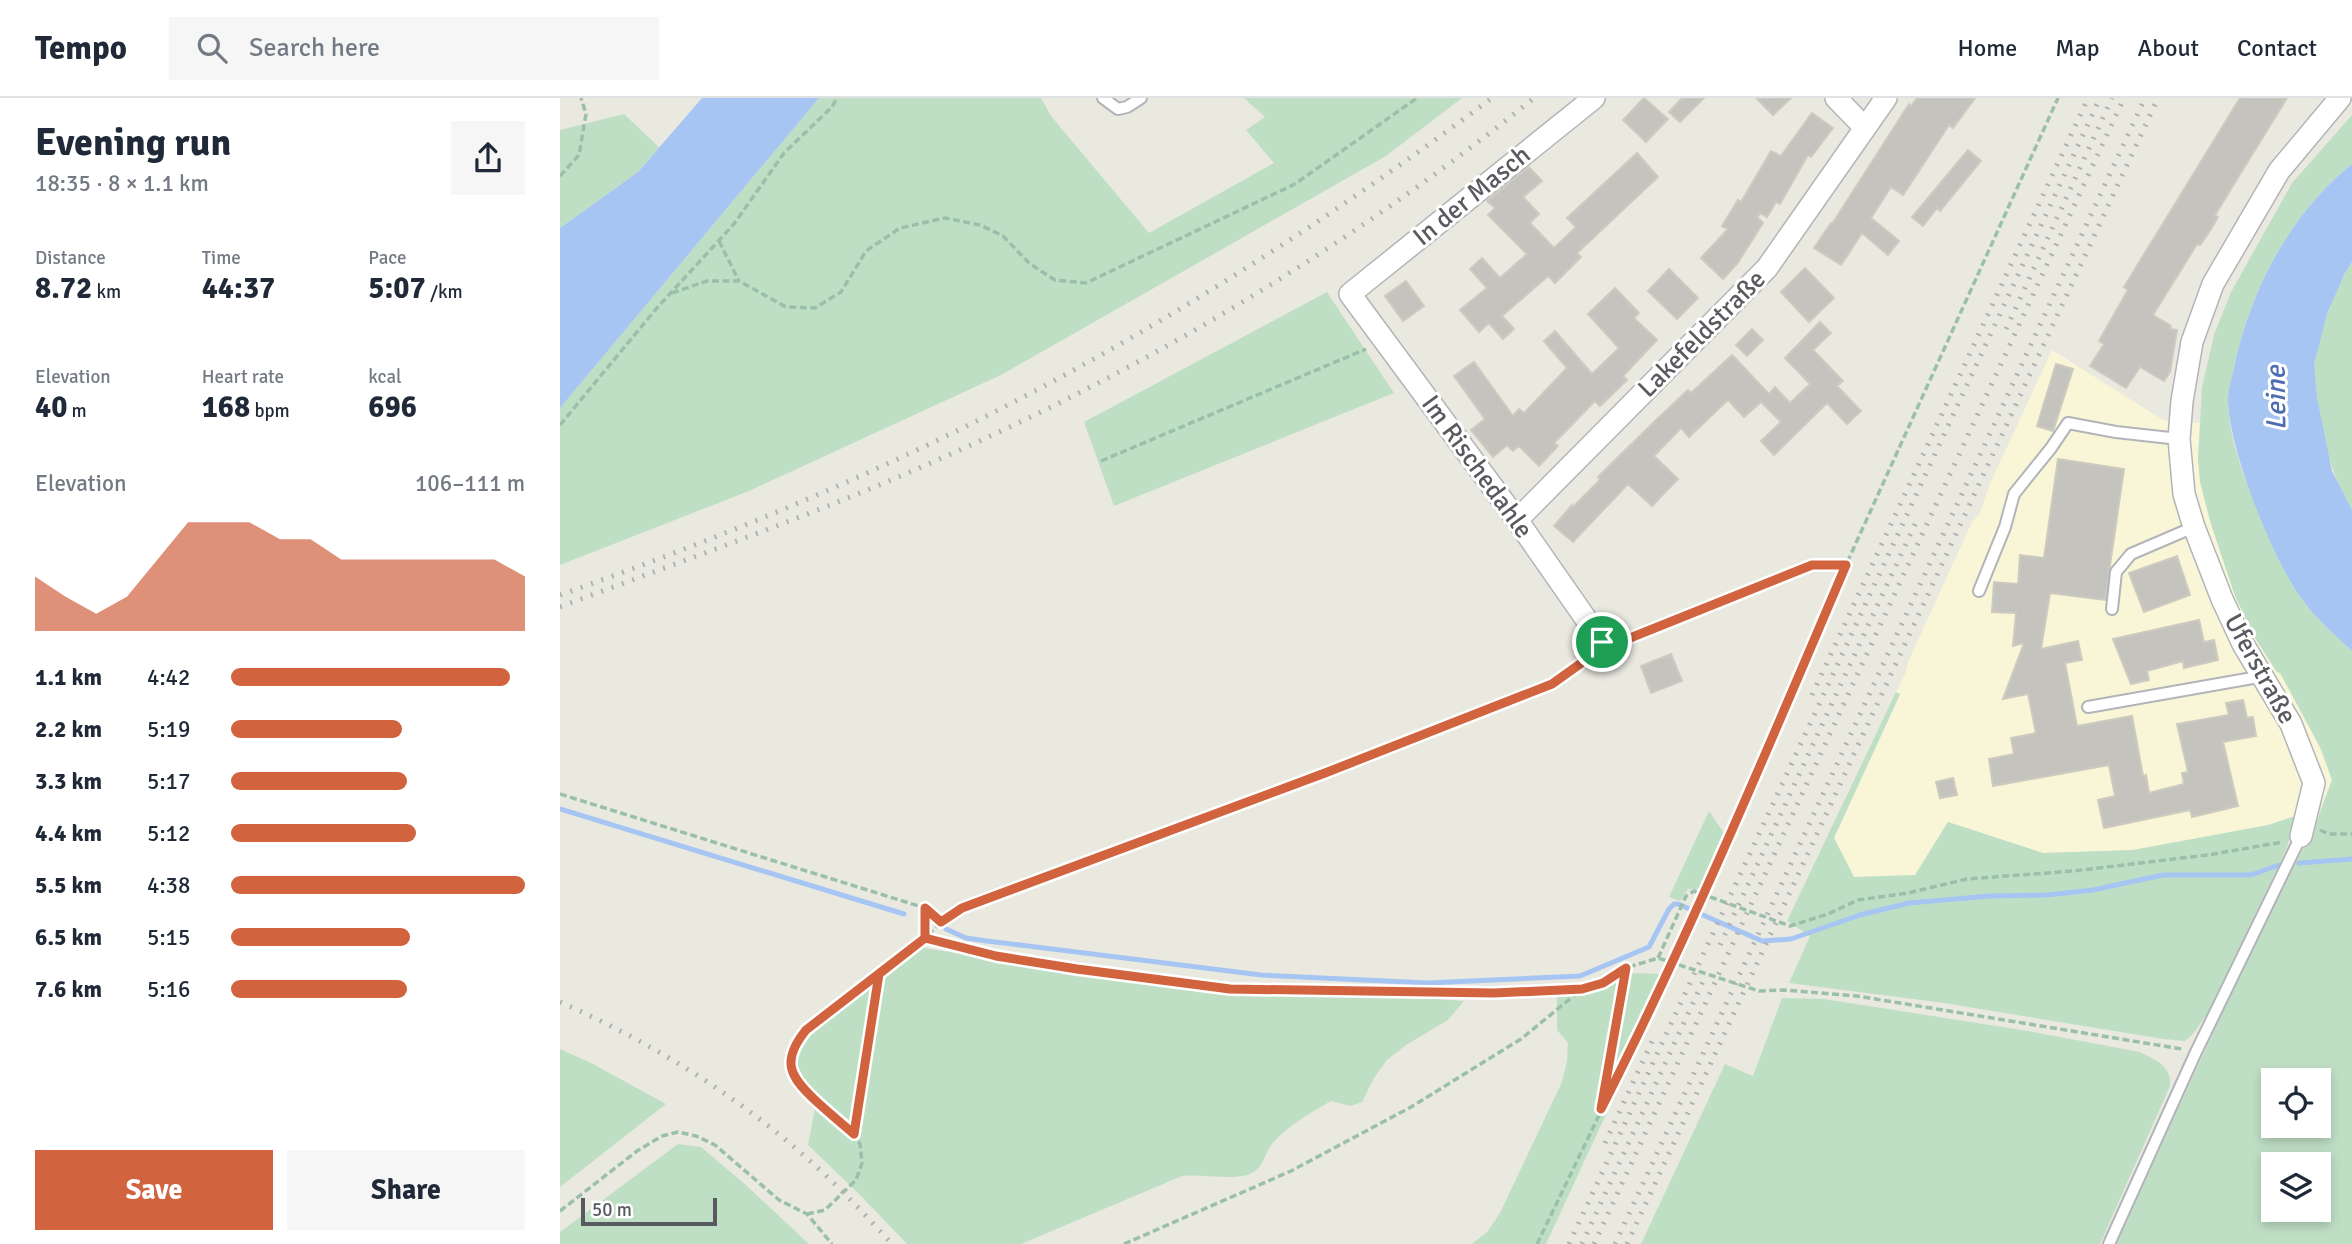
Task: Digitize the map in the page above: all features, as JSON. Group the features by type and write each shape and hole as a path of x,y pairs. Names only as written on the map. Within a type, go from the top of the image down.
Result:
{"street":[{"name":"In der Masch","path":"1350,294 1594,98"},
{"path":"1836,98 1865,128"},
{"name":"Lakefeldstraße","path":"1517,520 1767,268 1886,98"},
{"name":"Uferstraße","path":"2301,836 2314,783 2291,724 2232,622 2194,527 2184,494 2179,439 2192,342 2213,284 2279,171 2340,98"},
{"name":"Im Rischedahle","path":"1350,294 1517,520 1602,642"}],"lane":[{"path":"1103,98 1118,108 1127,107 1141,98"},
{"path":"1979,592 2005,527 2014,494 2051,448 2067,423 2179,439"},
{"path":"2112,609 2116,572 2131,554 2194,527"},
{"path":"2088,707 2263,676"},
{"name":"Uferstraße","path":"2109,1244 2196,1052 2301,836"}],"path":[{"path":"560,176 579,155 586,114 580,98"},
{"path":"560,425 656,309 734,224 784,153 838,98"},
{"path":"672,293 707,281 739,281 786,307 815,308 841,292 866,251 900,228 945,218 981,225 1003,236 1030,264 1055,280 1086,283 1295,184 1417,98"},
{"path":"1537,1244 1724,852 1846,565 2058,98"},
{"path":"719,241 739,281"},
{"path":"1101,461 1385,341"},
{"path":"807,1213 825,1210 856,1180 862,1163 860,1144 854,1134 799,1085 791,1073 790,1061 794,1044 806,1030 962,908 1325,773 1552,684 1580,664 1602,642 1630,638 1812,565 1846,565"},
{"path":"560,794 925,908 941,922"},
{"path":"1658,958 1684,902 1689,893 1694,891 1790,926 1828,914 1858,900 1908,893 1967,879 2073,871 2208,855 2275,844 2320,830 2329,834 2352,834"},
{"path":"925,908 925,938"},
{"path":"925,938 1010,958 1230,989 1494,993 1582,989 1603,983 1626,968 1658,958 1759,991 1784,989 1857,996 2196,1052"},
{"path":"1601,1109 1626,968"},
{"path":"854,1134 879,974"},
{"path":"1124,1244 1291,1171 1411,1107 1521,1039 1582,989"},
{"path":"560,1211 637,1151 662,1136 678,1132 696,1136 715,1145 779,1200 807,1213 832,1244"}],"shaded area":[{"path":"2052,350 2163,420 2200,423 2198,450 2210,521 2235,596 2255,638 2276,672 2280,673 2312,729 2332,779 2321,807 2268,825 2133,850 2043,853 1948,822 1915,875 1854,877 1834,838 1900,695 1896,692 1909,660 1972,522 1980,513 1989,486"}],"green space":[{"path":"819,98 1041,98 1051,116 1149,233 1274,163 1246,130 1265,117 1244,98 1462,98 1386,156 1001,375 749,491 560,565 560,408"},
{"path":"624,114 659,147 638,172 560,228 560,130"},
{"path":"2352,115 2352,164 2310,206 2292,230 2262,282 2241,339 2228,399 2237,455 2258,511 2289,579 2312,612 2352,651 2352,1244 2116,1244 2259,933 2315,826 2332,780 2321,749 2280,673 2255,638 2235,596 2200,482 2198,460 2202,387 2214,335 2231,292 2292,183"},
{"path":"2352,262 2352,510 2337,480 2324,439 2316,397 2314,363 2328,311"},
{"path":"1327,292 1394,393 1114,506 1084,422"},
{"path":"1896,692 1900,694 1834,838 1854,877 1915,875 1948,822 2043,853 2133,850 2268,825 2296,816 2287,847 2207,1014 2185,1041 1944,1003 1789,983 1810,936 1787,921"},
{"path":"1709,811 1728,839 1704,889 1688,889 1680,901 1669,897"},
{"path":"923,948 1234,993 1464,1001 1448,1020 1406,1045 1387,1060 1362,1102 1351,1106 1331,1101 1307,1115 1275,1141 1259,1167 1252,1173 1232,1177 1182,1176 1021,1244 907,1244 808,1145 817,1098 798,1078 795,1065 805,1039"},
{"path":"1634,973 1670,976 1546,1244 1472,1244 1487,1232 1500,1213 1562,1082 1568,1043 1557,1030 1557,997 1605,988"},
{"path":"1782,998 1824,999 2028,1031 2140,1052 2162,1064 2168,1073 2170,1086 2100,1244 1641,1244 1725,1064 1753,1076"},
{"path":"560,1049 666,1104 560,1187"},
{"path":"678,1144 701,1147 809,1244 560,1244 560,1232"}],"water":[{"path":"702,98 819,98 560,408 560,228 638,172"},
{"name":"Leine","path":"2352,164 2352,262 2327,314 2314,364 2317,398 2332,471 2352,510 2352,651 2306,605 2277,557 2243,473 2235,445 2228,399 2250,310 2276,255 2310,206"}],"building":[{"path":"1644,98 1668,119 1646,142 1623,120"},
{"path":"1682,98 1704,98 1680,122 1669,112"},
{"path":"1756,98 1791,98 1773,115"},
{"path":"1917,98 1975,98 1953,128 1949,125 1903,195 1891,187 1871,218 1899,241 1888,255 1862,233 1841,265 1814,248 1909,104 1911,106"},
{"path":"2240,98 2287,98 2215,215 2218,217 2211,229 2200,245 2197,244 2153,315 2171,326 2170,329 2177,330 2170,372 2164,381 2140,367 2126,388 2090,366 2104,344 2099,341 2128,290 2124,287"},
{"path":"1812,113 1833,128 1811,157 1808,155 1780,204 1776,202 1767,217 1761,213 1757,217 1763,223 1737,264 1723,279 1701,258 1728,229 1722,226 1738,200 1741,202 1771,151 1781,156"},
{"path":"1968,150 1981,161 1940,211 1937,208 1923,226 1912,217"},
{"path":"1637,153 1658,177 1577,253 1581,257 1555,283 1548,276 1502,316 1514,329 1503,339 1489,323 1479,332 1460,310 1487,288 1470,269 1482,258 1500,278 1527,254 1488,215 1495,208 1487,201 1529,167 1542,181 1523,197 1539,214 1530,223 1554,248 1576,227 1567,218"},
{"path":"1805,268 1834,298 1809,322 1781,292"},
{"path":"1669,269 1698,298 1677,319 1648,291"},
{"path":"1406,281 1424,306 1403,321 1385,296"},
{"path":"1615,288 1639,313 1634,318 1657,340 1623,376 1627,380 1600,406 1595,401 1554,443 1558,446 1539,466 1519,446 1513,451 1507,445 1493,457 1471,430 1485,419 1454,376 1474,362 1513,416 1519,409 1524,413 1567,368 1544,341 1555,331 1592,374 1619,348 1588,314"},
{"path":"1820,322 1831,333 1813,350 1843,381 1837,386 1861,411 1847,424 1827,403 1774,455 1761,441 1781,422 1761,402 1744,417 1728,400 1689,437 1681,428 1654,456 1678,479 1652,506 1628,484 1573,542 1554,526 1572,505 1573,507 1600,480 1598,477 1654,422 1688,390 1691,393 1732,355 1769,394 1775,387 1790,403 1810,384 1785,358"},
{"path":"1752,329 1763,340 1747,356 1736,345"},
{"path":"2056,364 2073,369 2053,431 2037,426"},
{"path":"2058,459 2124,469 2105,600 2050,593 2041,649 2078,641 2082,660 2065,663 2077,726 2132,716 2143,776 2146,775 2149,793 2184,784 2182,773 2188,772 2177,724 2229,715 2226,703 2243,700 2247,718 2253,717 2256,736 2223,742 2238,806 2192,817 2190,810 2104,828 2098,800 2115,796 2109,765 1993,786 1989,759 2014,754 2011,738 2036,733 2028,694 2003,699 2024,643 2013,646 2016,613 1992,612 1994,582 2018,584 2020,555 2044,558"},
{"path":"2177,556 2190,595 2144,612 2129,573"},
{"path":"2199,620 2204,642 2214,640 2218,660 2184,668 2183,661 2147,671 2149,680 2131,684 2113,639"},
{"path":"1671,654 1682,681 1651,693 1641,666"},
{"path":"1953,778 1957,795 1940,798 1936,782"}],"waterway":[{"path":"560,809 904,914"},
{"path":"2299,863 2352,859"},
{"path":"946,929 966,938 1261,975 1428,983 1580,976 1649,947 1674,904 1762,941 1791,939 1860,915 1909,903 2093,890 2163,875 2251,875 2279,865"}],"railway":[{"path":"560,595 730,531 842,484 952,433 1070,372 1194,300 1316,223 1492,98"},
{"path":"560,607 758,533 905,474 1106,379 1181,338 1327,248 1398,200 1534,98"},
{"path":"1812,695 2088,98"},
{"path":"1569,1244 2100,98"},
{"path":"2006,329 2112,98"},
{"path":"1594,1244 2124,98"},
{"path":"1615,1244 2145,98"},
{"path":"1627,1244 2158,98"},
{"path":"1720,945 1917,520"},
{"path":"1582,1244 1705,977"},
{"path":"560,1002 630,1036 730,1097 821,1171 892,1244"},
{"path":"1605,1143 1655,1035"}],"route":[{"path":"1602,642 1580,664 1552,684 1325,773 962,908 941,922 925,908 925,938 879,974 854,1134 799,1085 791,1073 790,1061 794,1044 806,1030 925,938 996,956 1230,989 1494,993 1582,989 1603,983 1626,968 1601,1109 1646,1020 1724,852 1846,565 1812,565 1630,638 1602,642"}]}
